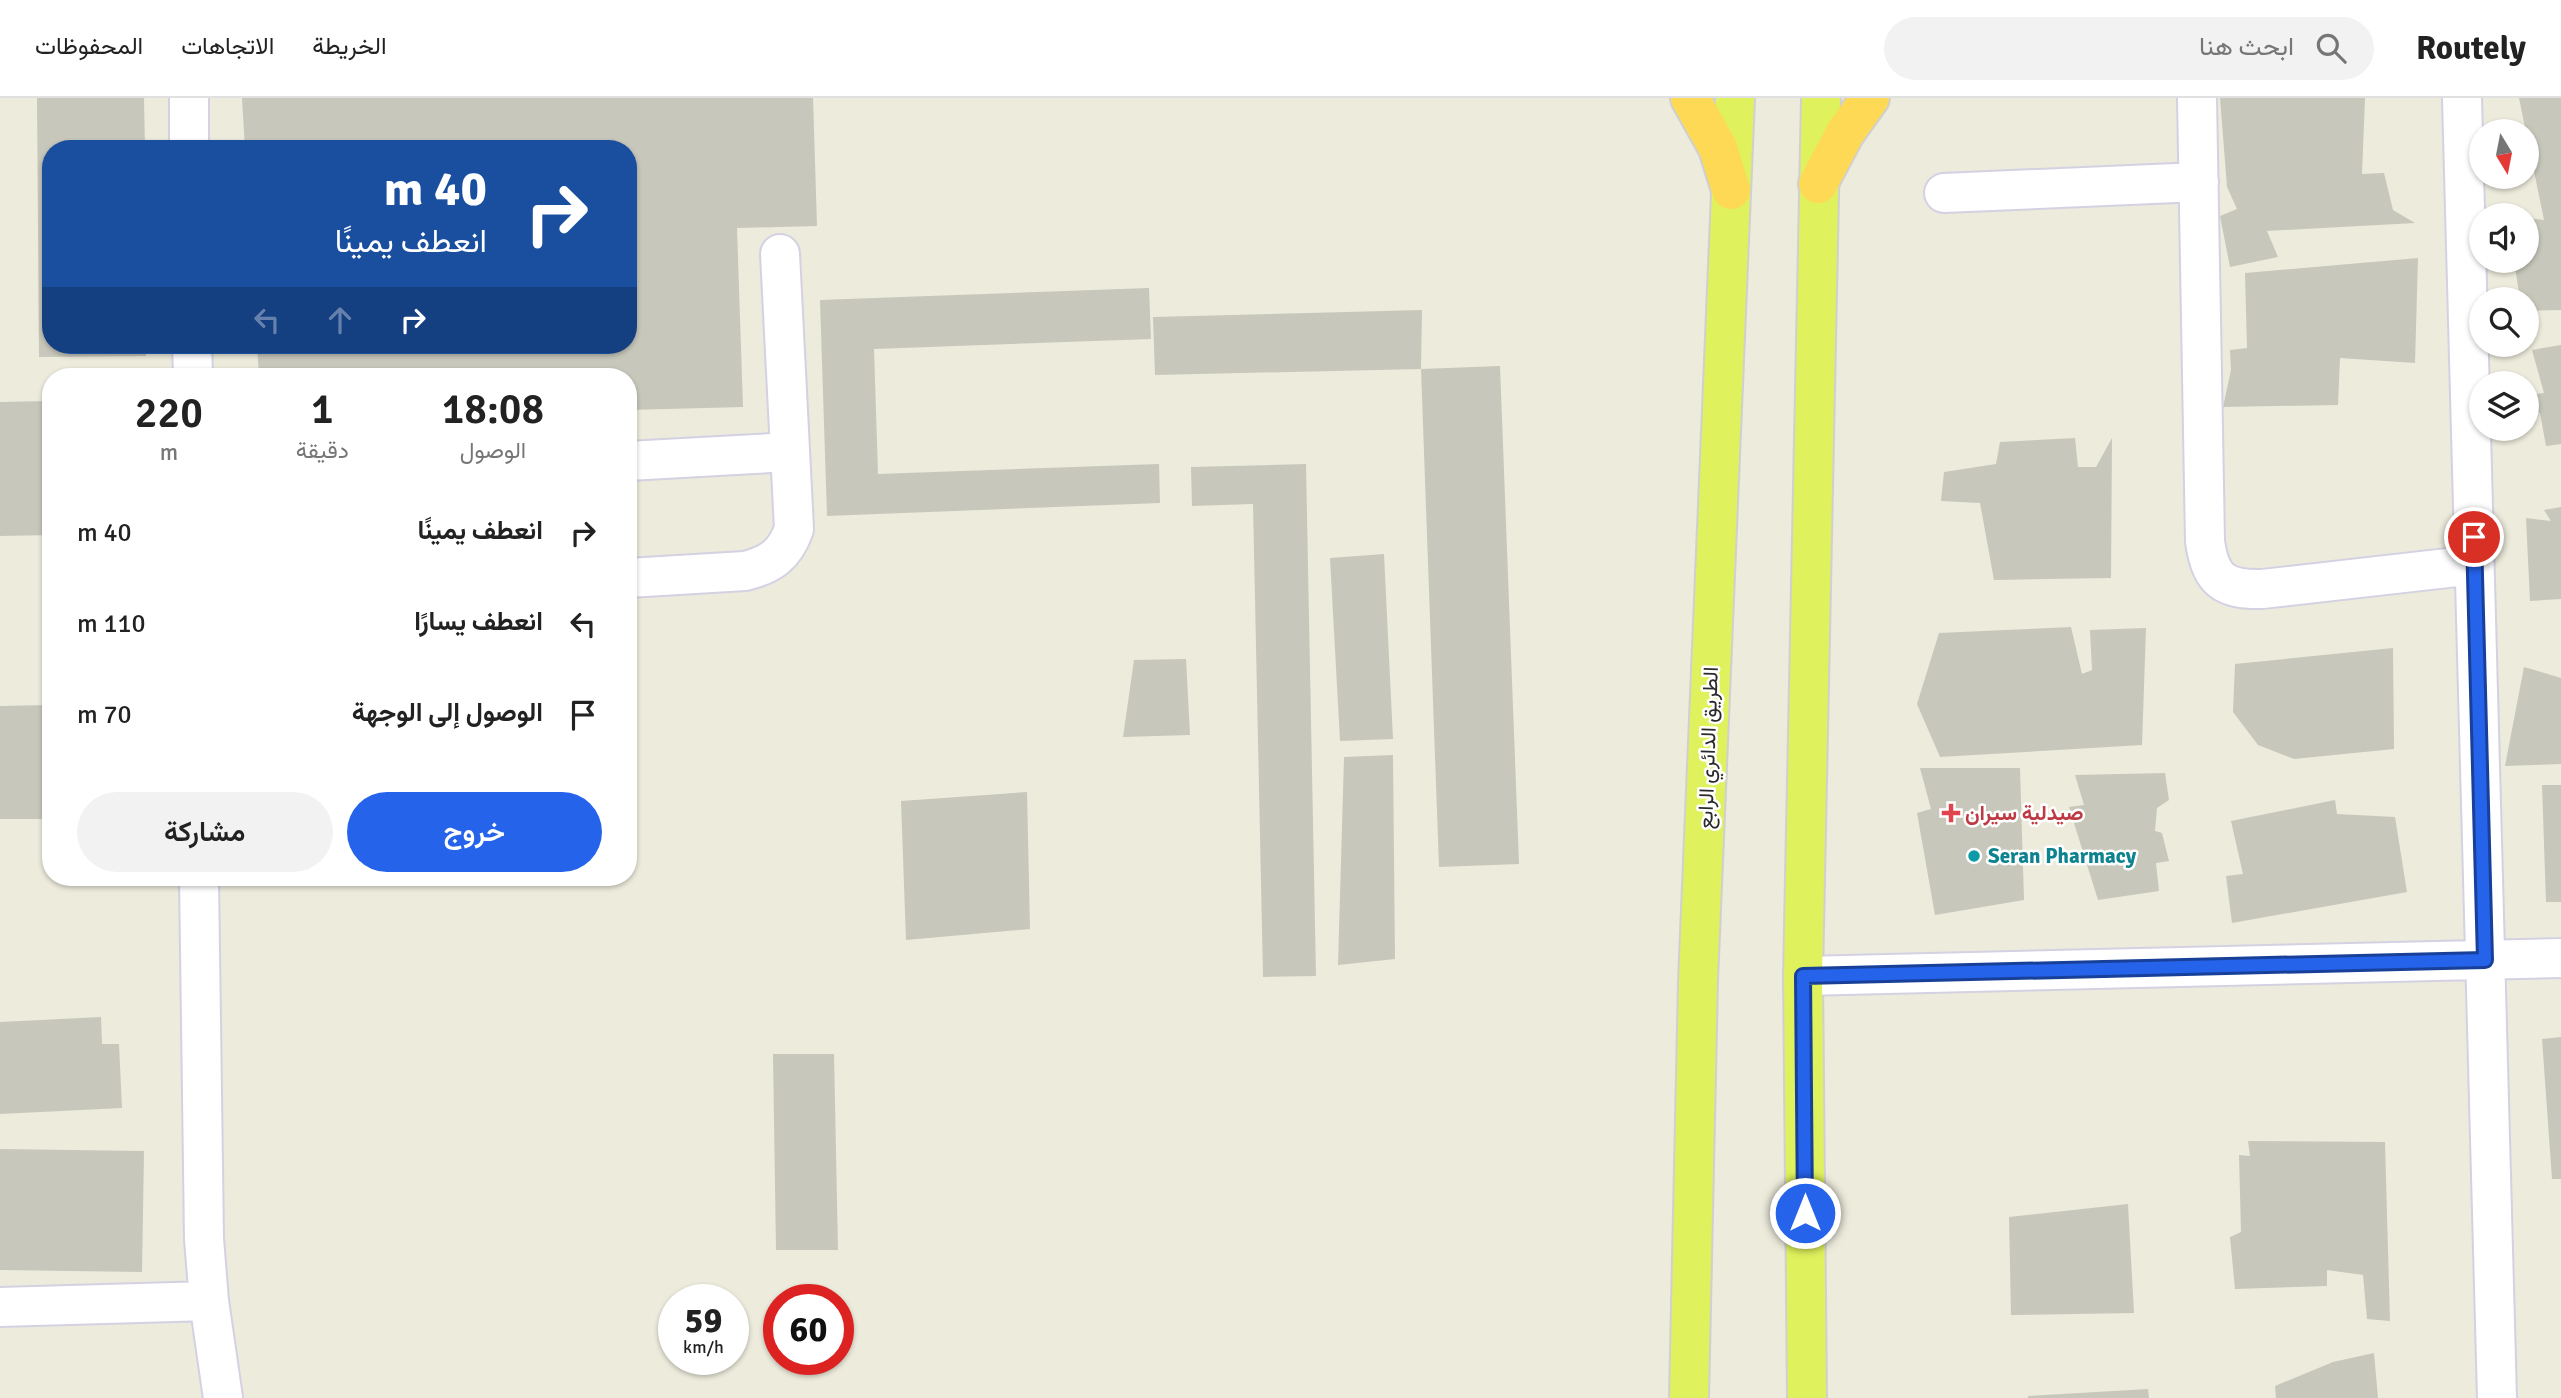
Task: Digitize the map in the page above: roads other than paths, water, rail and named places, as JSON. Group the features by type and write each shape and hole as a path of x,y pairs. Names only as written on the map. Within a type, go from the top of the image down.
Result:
{"highway":[{"path":"1690,98 1718,148 1731,190"},
{"path":"1818,184 1844,133 1870,98"}],"main road":[{"name":"الطريق الدائري الرابع","path":"1689,1398 1698,981 1735,98"},
{"path":"1807,1398 1803,976 1821,98"}],"street":[{"path":"189,98 190,140"},
{"path":"2197,98 2205,541 2208,563 2221,580 2240,590 2474,565"},
{"path":"2462,98 2497,1398"},
{"path":"1944,193 2199,182"},
{"path":"637,577 745,571 763,567 779,557 789,544 794,529 780,254"},
{"path":"637,460 790,452"},
{"path":"199,886 204,1239 209,1301 223,1398"},
{"path":"1803,976 2561,958"},
{"path":"0,1307 209,1301"}],"place":[{"name":"صيدلية سيران","path":"1951,813"},
{"name":"Seran Pharmacy","path":"1974,856"}]}
